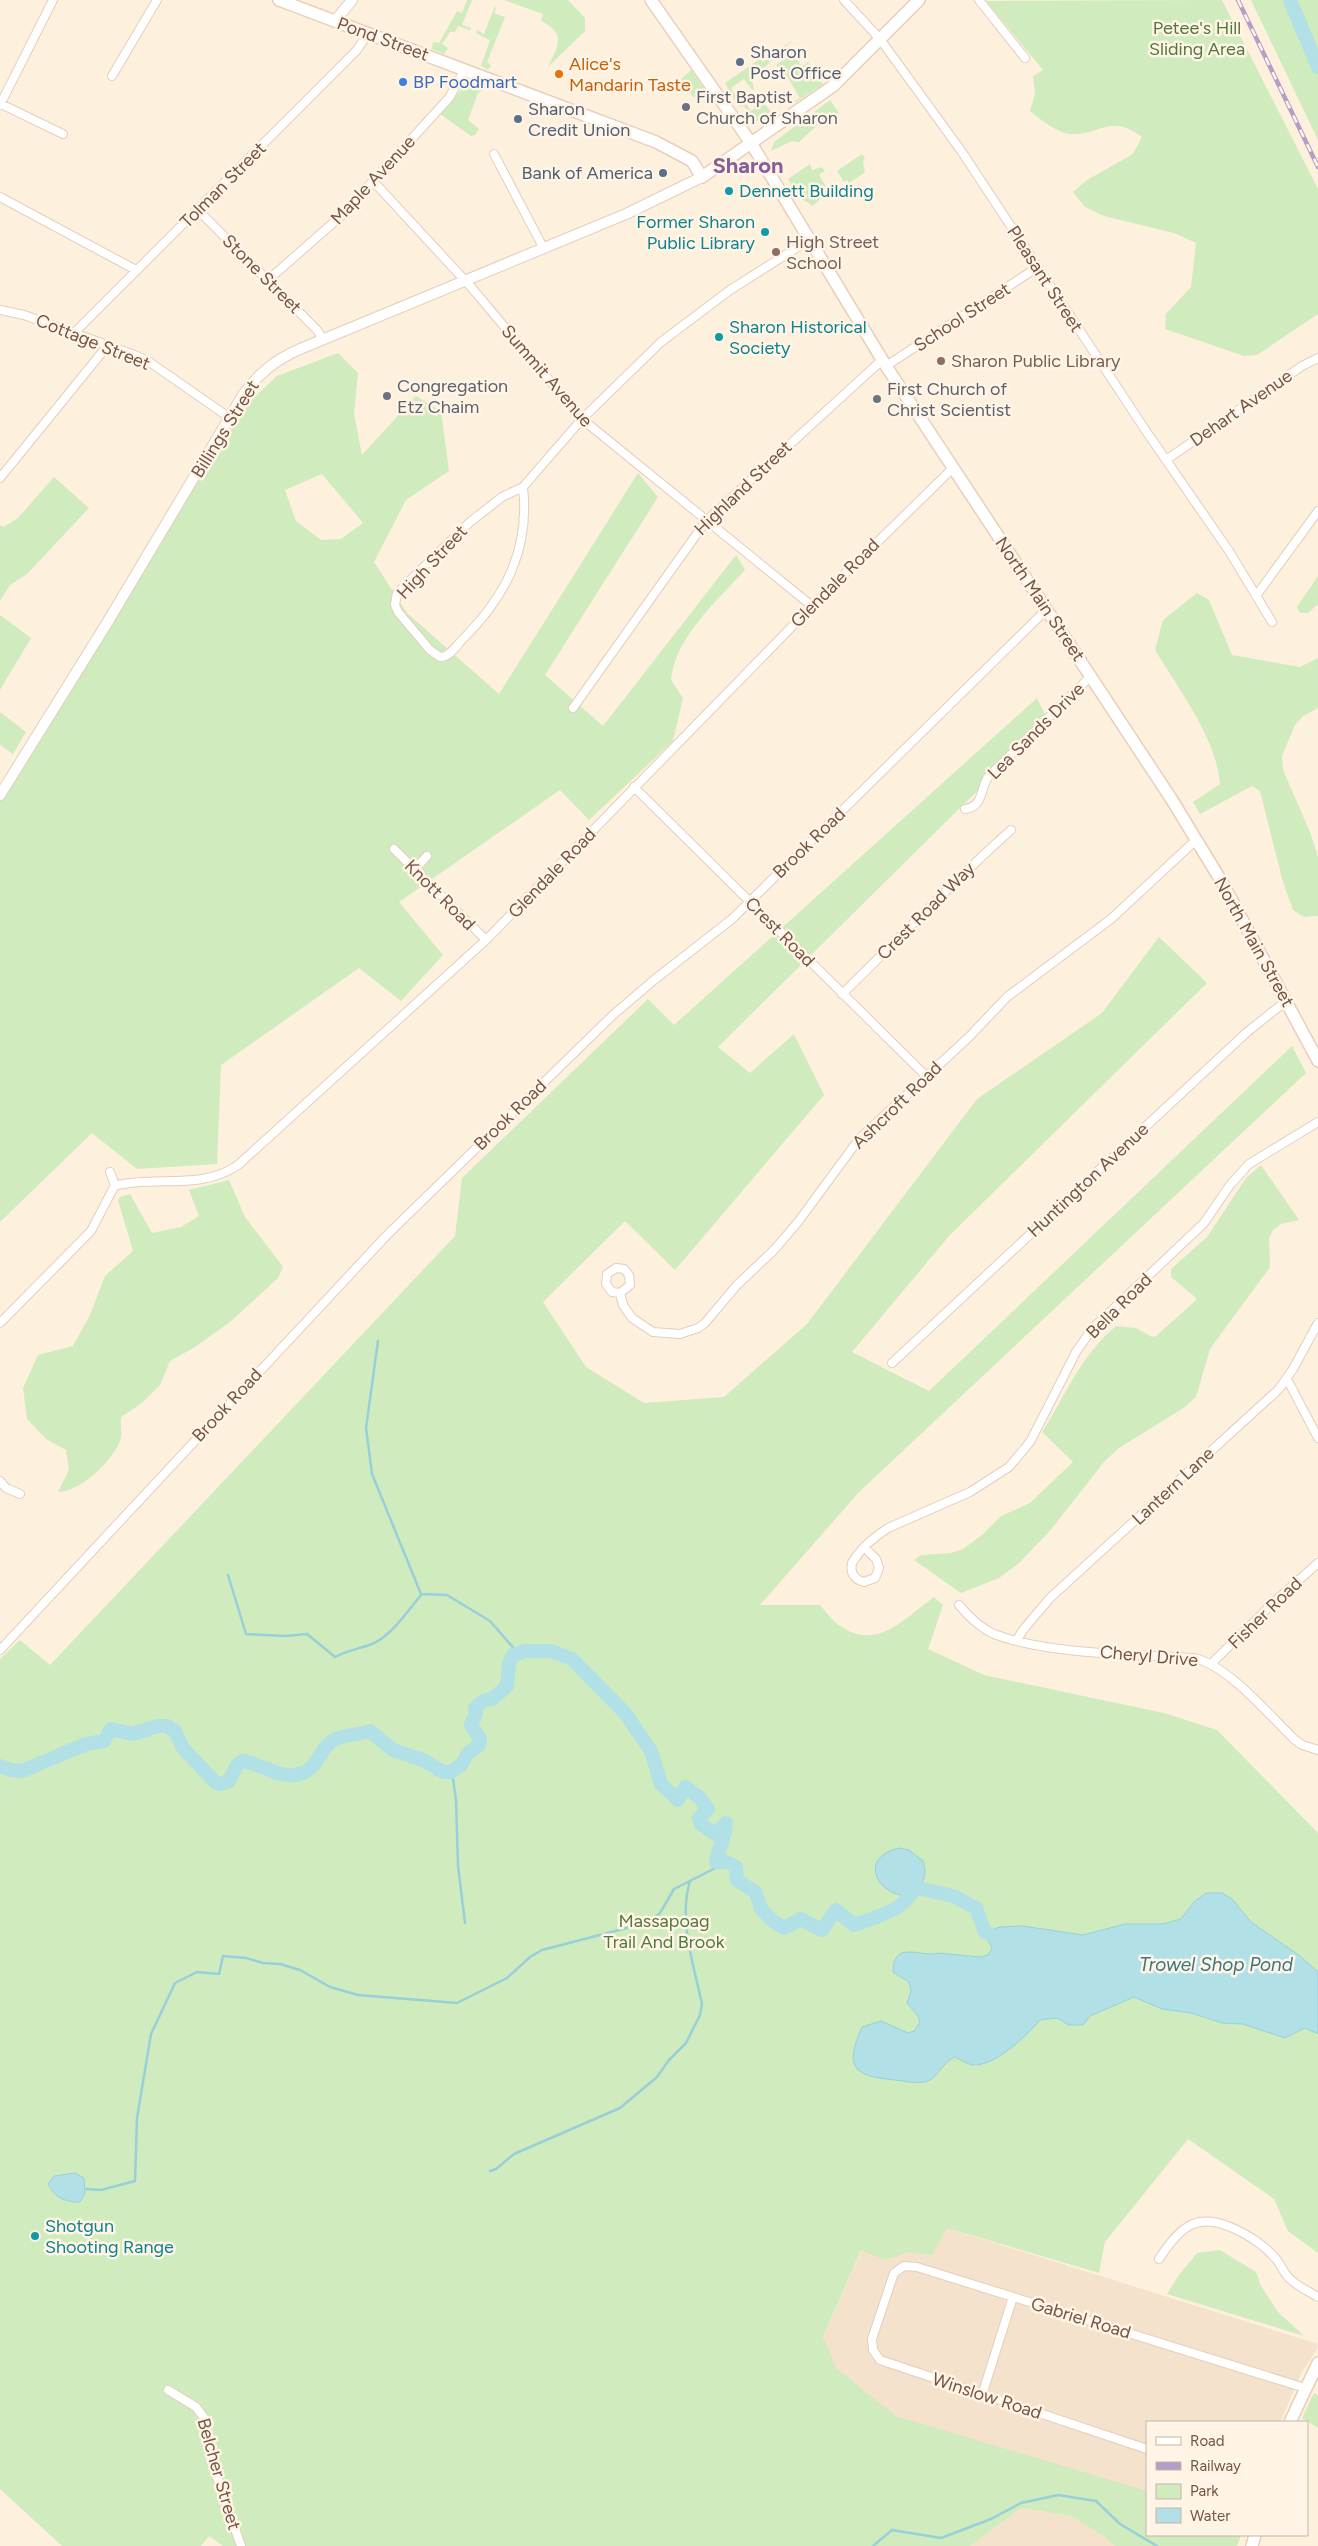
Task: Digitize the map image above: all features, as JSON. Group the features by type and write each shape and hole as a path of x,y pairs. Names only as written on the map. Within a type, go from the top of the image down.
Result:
{"main road":[{"name":"Pond Street","path":"279,0 666,146 694,162 702,177"},
{"name":"North Main Street","path":"650,0 752,143 884,363 1092,676 1196,840 1223,884 1318,1061"},
{"path":"702,177 833,86 920,0"},
{"path":"1290,2421 1318,2363"}],"street":[{"path":"53,0 0,105 62,134"},
{"path":"112,76 157,0"},
{"path":"335,21 352,0"},
{"name":"Pleasant Street","path":"844,0 880,39 962,152 1166,460 1229,551 1272,622"},
{"path":"979,0 1025,58"},
{"name":"Tolman Street","path":"74,333 353,53 368,33"},
{"name":"Maple Avenue","path":"268,280 326,230 373,181 452,95 465,69"},
{"path":"494,154 544,249"},
{"name":"Billings Street","path":"0,795 247,390 262,371 286,356 544,249 674,192 702,177"},
{"name":"Summit Avenue","path":"373,181 466,281 582,419 812,606"},
{"path":"0,198 136,270"},
{"name":"Stone Street","path":"198,210 317,330 323,340"},
{"name":"High Street","path":"523,487 523,531 515,566 483,618 448,654 440,657 430,650 401,617 395,605 396,596 470,522 502,497 523,487 582,419 655,348 686,322 741,282 810,240"},
{"name":"School Street","path":"884,363 1038,267"},
{"name":"Cottage Street","path":"0,310 24,315 148,361 230,418"},
{"path":"0,478 108,345"},
{"name":"Dehart Avenue","path":"1166,460 1302,366 1318,358"},
{"name":"Highland Street","path":"573,708 706,521 884,363"},
{"name":"Glendale Road","path":"115,1185 201,1180 231,1170 486,940 812,606 953,468"},
{"path":"1256,596 1318,511"},
{"name":"Brook Road","path":"0,1650 386,1236 613,1014 732,919 1047,609"},
{"name":"Lea Sands Drive","path":"965,809 978,802 988,777 1092,676"},
{"name":"Crest Road","path":"634,787 926,1076"},
{"name":"Crest Road Way","path":"842,994 897,941 948,887 1011,830"},
{"name":"Ashcroft Road","path":"620,1293 628,1313 645,1328 671,1335 698,1328 712,1316 737,1285 784,1238 855,1144 1008,997 1118,913 1196,840"},
{"name":"Knott Road","path":"394,849 486,940"},
{"path":"414,869 427,856"},
{"name":"Huntington Avenue","path":"892,1363 1239,1040 1286,1001"},
{"name":"Bella Road","path":"864,1548 876,1559 879,1568 875,1578 864,1582 854,1577 851,1568 853,1560 864,1548 888,1528 970,1492 1009,1467 1030,1442 1076,1352 1092,1329 1204,1223 1234,1180 1249,1164 1318,1122"},
{"path":"0,1323 91,1231 115,1185 110,1172"},
{"name":"Lantern Lane","path":"1016,1640 1022,1630 1050,1598 1287,1380 1318,1323"},
{"path":"1287,1380 1318,1438"},
{"path":"0,1482 6,1488 20,1494"},
{"name":"Fisher Road","path":"1212,1663 1272,1604 1318,1563"},
{"name":"Cheryl Drive","path":"959,1605 978,1625 1016,1640 1054,1648 1194,1658 1212,1663 1225,1673 1294,1739 1318,1753"},
{"path":"1159,2258 1170,2242 1185,2227 1202,2220 1222,2223 1260,2243 1276,2259 1289,2277 1318,2297"},
{"name":"Gabriel Road","path":"882,2308 894,2273 904,2266 917,2267 1305,2388"},
{"path":"982,2395 1012,2297"},
{"name":"Winslow Road","path":"882,2308 872,2345 875,2355 880,2360 1146,2449"},
{"name":"Belcher Street","path":"168,2390 196,2407 205,2419 210,2457 241,2546"}],"shaded area":[{"path":"883,2201 947,2228 1318,2344 1301,2374 1280,2421 1146,2421 1146,2500 800,2390"},
{"path":"1021,2508 1071,2516 1105,2537 1115,2546 970,2546"}],"green space":[{"path":"467,0 472,0 462,25 471,28 470,30 458,26 455,32 450,32 442,44 448,48 444,54 432,49 433,42 439,43 457,11 462,13"},
{"path":"504,0 568,0 585,18 585,31 548,67 557,46 557,35 549,26 541,21 543,14"},
{"name":"Petee's Hill Sliding Area","path":"1222,0 1318,189 1318,314 1257,355 1244,356 1165,329 1166,314 1191,287 1196,243 1174,233 1104,216 1085,207 1073,192 1087,180 1133,154 1142,137 1131,130 1114,126 1090,132 1066,133 1049,125 1030,111 1035,94 1033,76 1043,70 986,1"},
{"path":"1251,0 1318,0 1318,140"},
{"path":"495,6 494,13 505,17 487,62 491,65 488,70 481,66 490,40 476,33 477,30 484,34"},
{"path":"793,40 766,66 751,75 754,89 752,90 744,79 731,88 737,98 740,96 741,98 736,103 725,83 761,58 763,62"},
{"path":"792,53 802,66 808,62 823,84 796,102 794,101 800,98 787,76 776,65"},
{"path":"691,70 713,101 708,105 700,96 693,97 681,79"},
{"path":"474,80 486,85 485,89 478,93 468,120 479,129 475,135 471,136 440,114 467,83"},
{"path":"760,99 774,115 761,122 752,121 744,114 747,111 744,106 739,107 737,105 744,101 751,111 762,103"},
{"path":"830,100 839,113 826,123 823,120 799,142 792,141 771,151 774,142"},
{"path":"862,154 865,158 863,162 865,172 849,183 847,180 844,182 837,171"},
{"path":"810,164 812,170 822,167 825,171 819,175 830,193 825,194 813,206 802,199 788,179"},
{"path":"338,353 358,373 354,414 362,455 416,396 441,411 449,471 406,500 374,562 407,613 499,694 638,473 658,497 545,675 603,726 736,555 745,570 699,620 680,649 674,664 671,680 683,698 673,741 589,820 560,790 399,902 443,955 401,1001 359,968 221,1065 217,1164 137,1169 92,1133 0,1222 0,798 245,406 277,376","holes":["322,474 363,523 341,539 321,540 296,521 285,490"]},
{"path":"54,477 89,508 27,574 10,585 0,601 0,525 3,527 17,519"},
{"path":"1318,576 1318,604 1308,613 1300,613 1297,607"},
{"path":"1197,593 1209,600 1232,655 1300,667 1318,658 1318,708 1303,716 1295,725 1282,756 1283,770 1310,832 1318,857 1318,916 1304,917 1293,910 1283,882 1260,791 1252,786 1200,814 1193,802 1220,784 1217,767 1212,749 1195,714 1155,650 1163,620"},
{"path":"0,615 31,638 0,690"},
{"name":"Massapoag Trail And Brook","path":"1037,698 1048,721 718,1047 750,1073 794,1034 824,1095 675,1270 625,1221 543,1302 586,1367 644,1403 724,1397 807,1324 977,1099 1102,1013 1159,937 1207,983 949,1236 852,1352 929,1391 1292,1046 1306,1073 859,1492 760,1605 820,1605 842,1627 855,1633 868,1635 880,1633 902,1622 934,1597 943,1605 928,1649 984,1675 1164,1713 1217,1730 1318,1833 1318,2027 1316,2035 1318,2034 1318,2253 1288,2231 1274,2199 1188,2139 1105,2242 1099,2273 947,2228 932,2255 909,2252 885,2260 861,2250 823,2337 836,2368 896,2416 1146,2491 1146,2536 1241,2536 1237,2546 1115,2546 1105,2537 1071,2516 1021,2508 970,2546 223,2546 209,2536 201,2546 62,2546 0,2489 0,1659 20,1640 50,1665 455,1236 462,1178 648,999 674,1025"},
{"path":"0,712 26,732 13,754 0,745"},
{"path":"1261,1165 1299,1220 1281,1224 1273,1230 1269,1238 1270,1267 1210,1349 1196,1397 1185,1407 1119,1448 1104,1462 1049,1532 1018,1564 999,1578 961,1593 914,1560 921,1555 951,1553 963,1549 982,1535 1001,1516 1030,1503 1073,1462 1042,1432 1083,1363 1116,1326 1136,1328 1152,1337 1156,1336 1196,1300 1195,1297 1171,1277 1171,1269 1207,1237 1246,1178"},
{"path":"229,1180 245,1217 283,1267 278,1278 230,1322 195,1347 170,1361 160,1385 142,1403 121,1417 121,1437 118,1446 105,1464 96,1473 76,1486 67,1491 58,1492 69,1470 66,1450 46,1439 27,1419 23,1388 38,1355 73,1346 90,1315 105,1276 133,1251 118,1200 120,1197 130,1194 152,1233 181,1227 199,1216 189,1190"},
{"path":"1220,2250 1256,2272 1261,2286 1278,2312 1304,2336 1167,2294 1179,2275 1197,2253"},
{"path":"1314,2393 1318,2396 1318,2428 1302,2418"}],"water":[{"path":"899,1848 909,1850 923,1861 925,1874 923,1880 920,1886 911,1894 900,1895 890,1891 881,1884 876,1874 876,1864 883,1855"},
{"name":"Trowel Shop Pond","path":"1206,1893 1222,1893 1232,1899 1251,1922 1300,1956 1318,1972 1318,2034 1305,2028 1285,2038 1243,2024 1222,2023 1191,2013 1162,2009 1134,1997 1090,2016 1083,2025 1069,2025 1057,2018 1040,2020 1019,2042 991,2061 973,2065 955,2057 947,2062 930,2080 922,2082 870,2076 861,2072 853,2061 862,2027 881,2021 908,2033 914,2031 920,2022 918,2016 907,2003 911,1991 909,1982 893,1972 894,1962 903,1953 939,1953 980,1957 988,1955 992,1949 985,1932 1000,1927 1023,1926 1083,1935 1125,1924 1163,1924 1181,1919 1194,1902"},
{"path":"75,2173 84,2178 85,2193 80,2202 70,2201 57,2196 48,2184 54,2176"}],"waterway":[{"path":"1290,0 1318,67"},
{"path":"378,1341 366,1428 372,1474 421,1594 447,1595 490,1621 517,1652"},
{"path":"228,1575 246,1634 286,1636 307,1634 335,1657 372,1644 386,1636 421,1595"},
{"path":"0,1766 22,1771 86,1744 104,1741 111,1729 133,1734 158,1726 167,1726 175,1731 183,1748 215,1782 220,1784 229,1781 237,1765 242,1761 281,1774 294,1775 303,1773 314,1765 325,1748 334,1740 370,1731 393,1750 423,1760 443,1772 451,1772 462,1764 468,1753 479,1745 480,1739 471,1725 476,1714 475,1708 483,1701 492,1699 507,1686 509,1663 513,1655 525,1651 551,1651 572,1659 625,1713 651,1751 661,1784 678,1800 685,1787 699,1797 708,1809 699,1818 701,1824 715,1834 726,1823 725,1834 716,1862 727,1862 736,1867 737,1880 755,1892 762,1910 773,1921 784,1928 801,1919 822,1930 836,1910 854,1925 895,1909 918,1888 953,1896 976,1908 985,1932 1001,1938"},
{"path":"452,1772 456,1800 458,1866 465,1923"},
{"path":"490,2171 496,2169 514,2154 620,2108 657,2077 669,2060 686,2043 700,2015 702,2004 686,1927 687,1896 690,1881 727,1862"},
{"path":"86,2189 101,2190 135,2181 137,2118 151,2034 175,1983 197,1972 219,1974 223,1956 280,1964 300,1970 330,1987 358,1995 457,2003 507,1978 530,1957 542,1950 646,1923 660,1913 674,1889 690,1881"},
{"path":"873,2546 892,2530 941,2538 991,2519 1021,2503 1058,2495 1096,2501 1120,2524 1157,2546"}],"railway":[{"path":"1238,0 1318,167"}],"place":[{"name":"Sharon Post Office","path":"740,62"},
{"name":"Alice's Mandarin Taste","path":"559,74"},
{"name":"BP Foodmart","path":"403,82"},
{"name":"First Baptist Church of Sharon","path":"686,107"},
{"name":"Sharon Credit Union","path":"518,119"},
{"name":"Bank of America","path":"663,173"},
{"name":"Dennett Building","path":"729,191"},
{"name":"Former Sharon Public Library","path":"765,232"},
{"name":"High Street School","path":"776,252"},
{"name":"Sharon Historical Society","path":"719,337"},
{"name":"Sharon Public Library","path":"941,361"},
{"name":"Congregation Etz Chaim","path":"387,396"},
{"name":"First Church of Christ Scientist","path":"877,399"},
{"name":"Shotgun Shooting Range","path":"35,2236"}],"district":[{"name":"Sharon","path":"748,165"}]}
